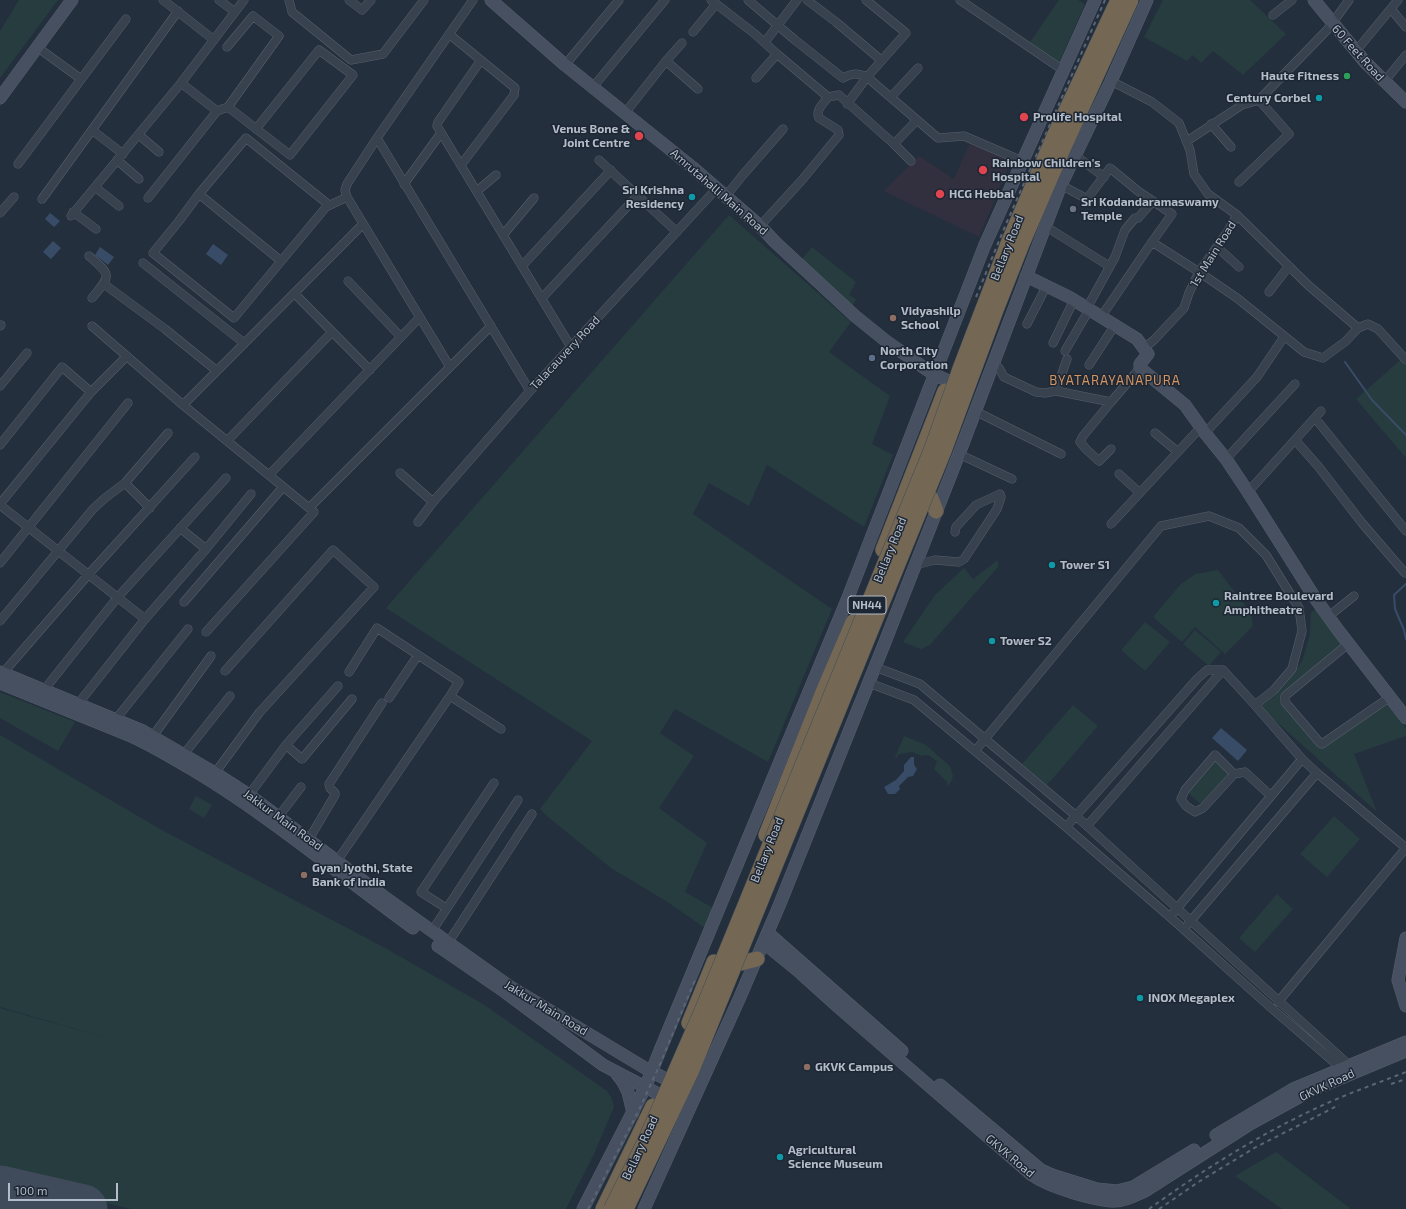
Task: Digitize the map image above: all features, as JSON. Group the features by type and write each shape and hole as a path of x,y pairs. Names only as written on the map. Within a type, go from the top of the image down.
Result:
{"highway":[{"name":"Bellary Road","path":"603,1209 646,1120 652,1092 666,1078 823,692 860,605 949,381 1003,239 1074,76 1110,0"},
{"name":"Bellary Road","path":"611,1209 645,1141 703,1008 932,448 961,366 1009,241 1055,134 1118,0"},
{"name":"Bellary Road","path":"626,1209 692,1070 917,520 1022,244 1063,149 1131,0"},
{"name":"Bellary Road","path":"633,1209 693,1093 741,963 933,504 1001,312 1027,246 1138,0"},
{"path":"741,963 757,959"}],"street":[{"path":"0,98 72,0"},
{"path":"163,0 214,40"},
{"path":"219,0 235,12"},
{"path":"96,229 72,214 181,83 244,0"},
{"path":"289,0 292,12 351,60 383,54 424,0"},
{"path":"349,0 362,10 371,0"},
{"path":"450,367 363,224 347,197 345,190 347,184 376,138 473,0"},
{"name":"Amrutahalli Main Road","path":"491,0 565,65 720,191 760,226 775,242 855,316 886,341 934,375 973,392"},
{"path":"565,65 619,0"},
{"path":"593,87 665,0"},
{"path":"748,0 843,78 857,73 867,77 938,138 964,136 1022,161"},
{"path":"765,42 797,0"},
{"path":"807,0 881,60"},
{"path":"847,104 881,60 906,33 866,0"},
{"path":"960,0 1064,70"},
{"path":"583,1209 632,1113 652,1092 652,1072 661,1048 847,600 984,247 1095,0"},
{"path":"693,1093 757,959 869,684 914,565 933,504 959,454 992,363 1061,185 1111,81 1147,0"},
{"path":"1273,14 1292,0"},
{"name":"60 Feet Road","path":"1314,0 1365,62 1406,102"},
{"path":"1187,141 1242,105 1259,100 1332,23 1349,0"},
{"path":"1356,51 1398,0"},
{"path":"693,32 714,2 765,42 828,97"},
{"path":"1391,9 1406,27"},
{"path":"42,199 178,12"},
{"path":"148,198 217,111 228,107 279,36 253,16 228,47"},
{"path":"18,164 126,19"},
{"path":"449,34 515,88 515,92 461,165"},
{"path":"625,113 682,43"},
{"path":"37,47 81,79"},
{"path":"228,107 290,156 353,76 319,50 256,129"},
{"path":"756,78 777,54"},
{"path":"1384,82 1406,55"},
{"path":"481,60 438,122 438,126 571,347"},
{"path":"666,61 698,89"},
{"path":"892,97 918,68"},
{"name":"1st Main Road","path":"1111,81 1152,102 1179,123 1190,150 1194,174 1208,194 1237,215 1199,272 1184,308 1154,340 1144,348"},
{"path":"181,83 217,111"},
{"path":"760,226 802,180 839,135 838,130 819,118 818,115 818,111 828,97 839,95 847,104 894,144 911,161"},
{"path":"1239,182 1289,134 1259,100"},
{"path":"894,144 917,120"},
{"path":"1211,124 1231,147"},
{"name":"Talacauvery Road","path":"418,522 433,502 530,391 677,232 720,191 730,191 783,129"},
{"path":"92,130 123,154"},
{"path":"404,184 441,133"},
{"path":"139,134 159,152"},
{"path":"329,206 246,138 198,194 179,221 153,253 234,318 326,207 329,206 347,197"},
{"path":"376,138 530,391"},
{"path":"1075,155 1104,177"},
{"path":"117,160 139,179"},
{"path":"599,160 677,232"},
{"path":"1061,185 1087,200 1110,168 1172,214 1101,317"},
{"path":"522,266 611,170"},
{"path":"477,191 496,175"},
{"path":"95,187 119,206"},
{"path":"198,194 281,261"},
{"path":"542,298 638,195"},
{"path":"0,213 14,197"},
{"path":"503,234 534,198"},
{"path":"1056,391 1066,355 1109,266 1115,257 1125,230 1153,201"},
{"path":"1237,215 1289,266 1358,328"},
{"path":"183,404 363,224"},
{"path":"1045,226 1109,266"},
{"path":"1152,242 1237,298 1304,352 1323,358 1346,341 1358,328 1368,324 1378,329 1406,360"},
{"path":"1217,247 1239,267"},
{"path":"89,256 105,270 107,276 104,284 92,298"},
{"path":"143,263 244,343"},
{"path":"1269,292 1289,266"},
{"path":"1026,276 1047,285 1074,300 1136,339 1148,354 1140,364 1140,368 1083,436 1080,442 1099,461 1111,449"},
{"path":"348,281 400,337"},
{"path":"104,284 165,329 217,371"},
{"path":"1028,324 1047,285"},
{"path":"186,297 196,286"},
{"path":"294,293 370,370"},
{"path":"1053,343 1074,300"},
{"path":"269,474 420,317"},
{"path":"92,326 227,441 314,512 206,632"},
{"path":"309,508 491,326"},
{"path":"1089,365 1115,326"},
{"path":"227,441 332,332"},
{"path":"1112,524 1178,452 1203,430 1257,377 1284,337"},
{"path":"0,386 27,353"},
{"path":"127,356 91,392 0,505 145,619"},
{"path":"992,363 998,368 1004,377 1036,392 1045,393 1056,391 1111,402"},
{"path":"0,445 62,367 91,392"},
{"path":"1140,368 1185,405 1226,459 1315,598 1348,644 1406,718"},
{"path":"1226,459 1295,384"},
{"path":"0,563 128,403"},
{"path":"975,411 1061,454"},
{"path":"1248,492 1321,411"},
{"path":"1315,418 1406,530"},
{"path":"0,621 93,509 125,483 168,433"},
{"path":"1155,433 1178,452"},
{"path":"1295,440 1404,572"},
{"path":"959,454 1012,479"},
{"path":"1,676 88,575 195,457"},
{"path":"400,473 433,502"},
{"path":"1119,474 1140,493"},
{"path":"44,690 117,598 226,478"},
{"path":"125,483 150,508"},
{"path":"184,602 283,487"},
{"path":"76,708 145,619 206,549 251,494"},
{"path":"914,565 935,560 959,562 964,559 997,508 1001,497 1000,494 976,505 956,528 955,532"},
{"path":"975,751 1161,526 1209,516 1239,528 1266,555 1299,608 1302,631 1292,669 1274,690 1255,705"},
{"path":"180,528 206,549"},
{"path":"215,773 259,713 374,586 333,550 225,670"},
{"path":"1329,616 1354,596"},
{"path":"337,861 459,682 378,628 349,672"},
{"path":"116,719 188,629"},
{"path":"1348,644 1285,696 1285,702 1322,744 1390,697"},
{"path":"309,839 334,798 335,793 330,788 329,784 418,655"},
{"path":"153,736 211,656"},
{"path":"875,667 920,684 1075,815 1278,1002 1345,1067"},
{"path":"1066,827 1075,815 1197,679 1207,670 1223,670 1302,759 1406,848 1278,1002"},
{"path":"1087,826 1223,670"},
{"name":"Jakkur Main Road","path":"1,676 44,690 155,748 283,823 309,839 448,943 509,986 652,1072 693,1093"},
{"name":"Jakkur Main Road","path":"1,676 76,708 116,719 153,736 215,773 249,795 378,903 603,1065 652,1092 686,1108"},
{"path":"869,684 914,700 1066,827 1170,917 1264,1002 1345,1067"},
{"path":"249,795 286,745 338,686"},
{"path":"184,754 230,696"},
{"path":"450,696 501,729"},
{"path":"286,745 302,759 352,699"},
{"path":"1234,774 1215,755 1185,790 1181,799 1186,806 1195,812 1203,808 1234,774 1245,772 1271,796"},
{"path":"1170,917 1302,759"},
{"path":"1183,929 1317,773"},
{"path":"446,908 421,892 494,783"},
{"path":"283,823 301,787"},
{"path":"432,931 518,800"},
{"path":"448,943 532,814"},
{"name":"GKVK Road","path":"766,938 1038,1168 1052,1176 1096,1189 1117,1191 1122,1195 1132,1197 1145,1191 1250,1124 1310,1091 1406,1051"},
{"path":"1406,938 1398,980 1406,1006"},
{"name":"GKVK Road","path":"1122,1195 1229,1127 1293,1089 1406,1042"},
{"path":"616,1072 628,1092 632,1113"},
{"path":"644,1209 686,1108"},
{"path":"632,1113 646,1120"}],"shaded area":[{"name":"HCG Hebbal","path":"973,144 1011,160 979,237 884,191 919,156 954,179 969,145"}],"green space":[{"path":"19,0 58,0 0,78 0,31"},
{"path":"1059,0 1078,0 1085,4 1059,63 1030,42"},
{"path":"1163,0 1250,0 1286,34 1243,75 1213,51 1201,63 1193,55 1187,61 1144,37"},
{"path":"729,215 851,322 829,352 890,396 872,444 893,455 864,527 767,465 749,506 709,483 693,514 832,609 768,762 675,709 660,733 694,756 659,808 707,843 685,892 713,908 705,928 666,901 611,868 540,809 592,741 386,608"},
{"path":"812,247 856,282 849,295 856,299 852,307 802,259"},
{"path":"1406,355 1406,458 1356,399"},
{"path":"998,560 998,567 930,645 921,649 903,642 935,595 964,568 973,579"},
{"name":"Raintree Boulevard Amphitheatre","path":"1218,570 1251,613 1253,626 1225,654 1195,627 1182,642 1153,617 1180,585 1195,574"},
{"path":"1317,608 1345,649 1281,700 1322,746 1384,701 1406,728 1406,736 1354,754 1377,812 1260,707 1281,690 1302,661 1310,635 1311,612"},
{"path":"1145,622 1170,642 1145,671 1121,650"},
{"path":"1195,630 1221,652 1209,666 1183,644"},
{"path":"0,692 75,722 58,751 0,718"},
{"path":"1073,705 1098,726 1047,785 1022,764"},
{"path":"0,735 160,829 387,949 483,1004 607,1091 612,1099 614,1107 594,1154 566,1209 131,1209 0,1178 0,1008 111,1039 0,1007"},
{"path":"904,736 926,745 950,766 953,776 951,782 947,786 947,782 934,769 937,761 928,755 922,756 912,752 899,754 896,758 895,757"},
{"path":"1215,760 1231,774 1203,806 1187,792"},
{"path":"196,796 212,805 204,818 189,809"},
{"path":"1334,816 1360,839 1327,877 1300,854"},
{"path":"1277,894 1293,909 1255,952 1239,938"},
{"path":"1276,1152 1351,1209 1282,1209 1235,1176"},
{"path":"0,1202 31,1209 0,1209"}],"water":[{"path":"50,213 60,221 54,227 45,219"},
{"path":"53,241 61,248 51,259 43,252"},
{"path":"213,244 228,255 221,265 206,254"},
{"path":"100,247 114,257 108,265 95,255"},
{"path":"1221,728 1247,750 1238,761 1212,738"},
{"path":"911,757 914,757 914,765 917,769 913,776 908,777 899,786 900,789 895,794 888,794 884,787 896,780 904,771 904,765"}],"waterway":[{"path":"1345,362 1372,400 1406,435"},
{"path":"1406,584 1394,595 1395,609 1404,630 1406,639"}],"runway":[{"path":"0,1190 83,1209"}],"railway":[{"path":"976,297 1006,224 1105,0"},
{"path":"588,1209 639,1110 661,1062 695,980"},
{"path":"1149,1209 1232,1153 1276,1128 1332,1101 1406,1072"},
{"path":"1391,1084 1406,1079"},
{"path":"1159,1209 1200,1181 1256,1147 1339,1105"}],"place":[{"name":"Haute Fitness","path":"1347,76"},
{"name":"Century Corbel","path":"1319,98"},
{"name":"Prolife Hospital","path":"1024,117"},
{"name":"Venus Bone & Joint Centre","path":"639,136"},
{"name":"Rainbow Children's Hospital","path":"983,170"},
{"name":"HCG Hebbal","path":"940,194"},
{"name":"Sri Krishna Residency","path":"692,197"},
{"name":"Sri Kodandaramaswamy Temple","path":"1073,209"},
{"name":"Vidyashilp School","path":"893,318"},
{"name":"North City Corporation","path":"872,358"},
{"name":"Tower S1","path":"1052,565"},
{"name":"Raintree Boulevard Amphitheatre","path":"1216,603"},
{"name":"Tower S2","path":"992,641"},
{"name":"Gyan Jyothi, State Bank of India","path":"304,875"},
{"name":"INOX Megaplex","path":"1140,998"},
{"name":"GKVK Campus","path":"807,1067"},
{"name":"Agricultural Science Museum","path":"780,1157"}],"district":[{"name":"BYATARAYANAPURA","path":"1115,381"}]}
